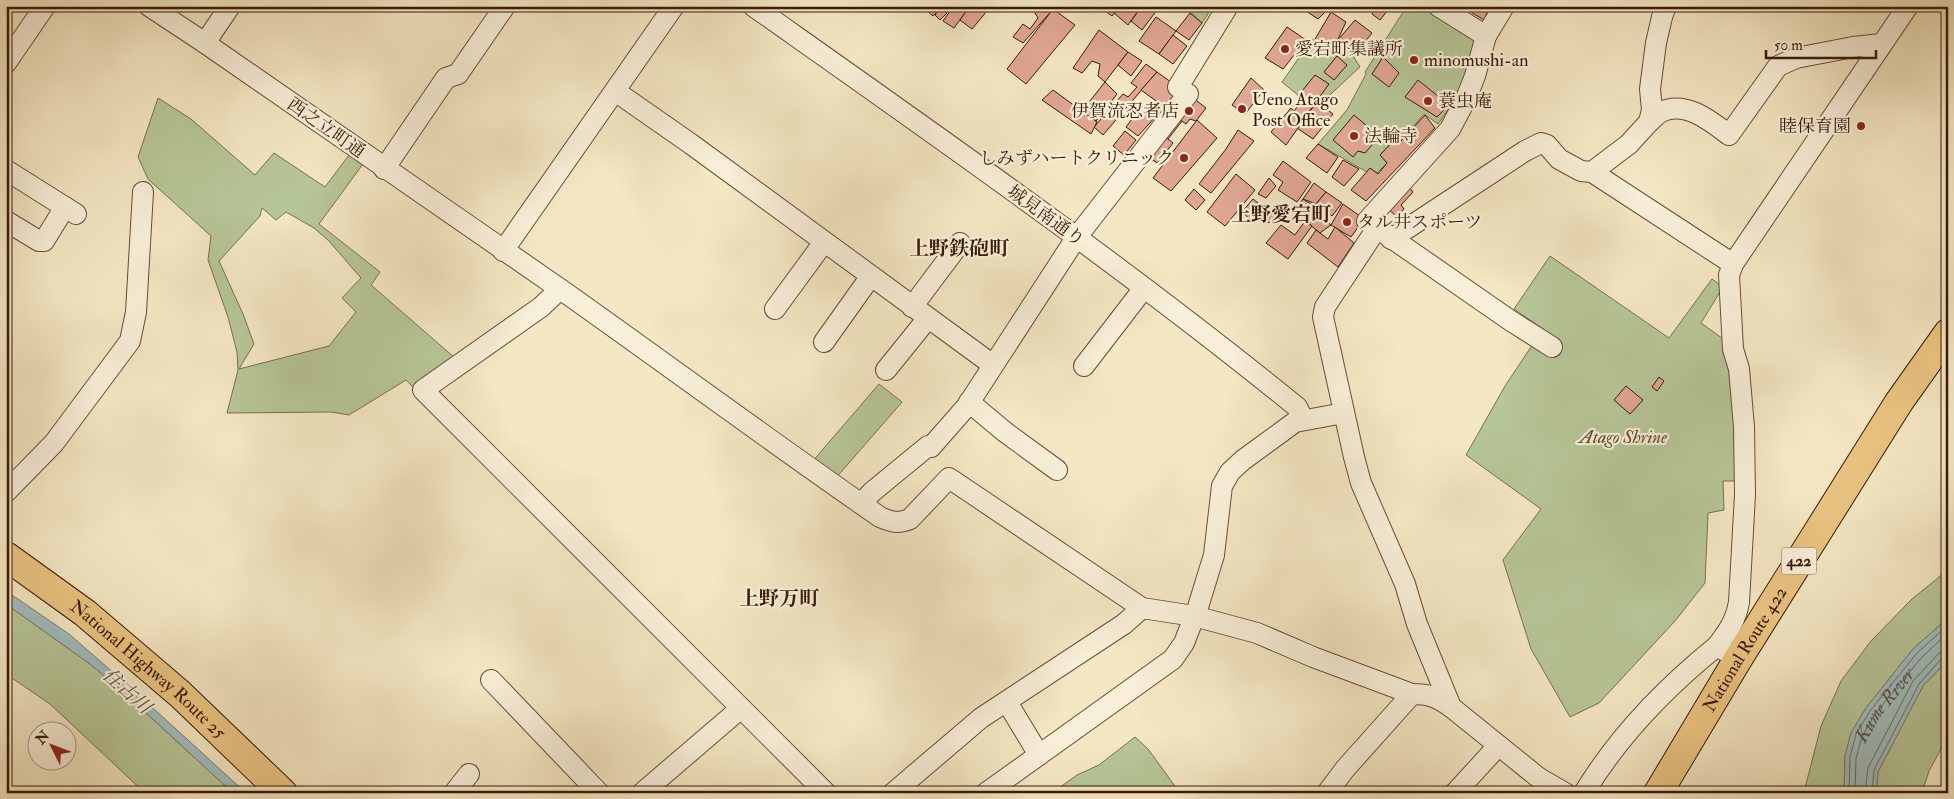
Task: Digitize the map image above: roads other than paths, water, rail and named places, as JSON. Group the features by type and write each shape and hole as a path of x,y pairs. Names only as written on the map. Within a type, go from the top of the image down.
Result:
{"highway":[{"name":"National Route 422","path":"1658,793 1728,653 1948,333"},
{"name":"National Highway Route 25","path":"6,556 85,613 165,681 283,793"}],"street":[{"path":"6,63 45,6"},
{"name":"西之立町通","path":"149,6 560,289 861,504 892,522 903,522 910,519 950,478 1142,608"},
{"path":"205,43 230,6"},
{"path":"384,168 446,78 458,74 505,6"},
{"path":"503,251 674,6"},
{"name":"城見南通り","path":"753,6 1204,332 1297,407 1303,419"},
{"path":"861,504 872,492 928,446 931,447 969,402 1076,238 1183,91 1228,6"},
{"path":"1438,6 1486,36"},
{"path":"1504,6 1486,36 1475,76 1465,101 1450,129 1367,221 1552,347"},
{"path":"1649,122 1652,110 1650,89 1656,43 1666,6"},
{"path":"1584,793 1621,740 1666,690 1728,653 1730,629 1737,614 1739,602 1745,495 1742,395 1739,369 1734,350 1730,275 1733,264 1908,6"},
{"path":"1592,172 1629,144 1660,112 1676,108 1702,116 1729,135 1778,66 1796,58 1853,47 1882,44"},
{"path":"615,91 691,144 994,365"},
{"path":"1451,707 1417,624 1405,584 1362,483 1354,457 1323,317 1325,307 1384,234 1541,143 1547,145 1559,159 1581,171 1592,172 1733,264"},
{"path":"6,221 39,241 44,241 71,210 8,174"},
{"path":"6,492 54,442 130,341 136,312 144,192"},
{"path":"775,309 824,242"},
{"path":"886,370 960,243"},
{"path":"824,342 871,276"},
{"path":"1084,366 1144,288"},
{"path":"560,289 541,307 424,390 740,709 826,793"},
{"path":"969,402 1004,432 1057,470"},
{"path":"986,793 1008,787 1040,755 1173,659 1184,644 1214,555 1222,486 1230,472 1243,460 1295,422 1303,419 1344,413"},
{"path":"893,793 981,718 1124,624 1142,608 1194,616 1257,633 1313,657 1412,694 1435,696 1538,778 1565,793"},
{"path":"491,680 599,793"},
{"path":"1327,793 1345,769 1412,694"},
{"path":"1007,702 1040,755"},
{"path":"642,793 740,709"},
{"path":"1455,793 1498,746"},
{"path":"454,793 469,774"}],"water":[{"name":"住古川","path":"6,591 69,634 246,793 233,793 119,688 90,664 6,604"},
{"name":"Kume River","path":"1948,618 1948,660 1923,686 1878,772 1876,793 1844,793 1845,756 1851,733 1866,708 1913,649"}],"place":[{"name":"愛宕町集議所","path":"1285,49"},
{"name":"minomushi-an","path":"1414,60"},
{"name":"蓑虫庵","path":"1428,101"},
{"name":"Ueno Atago Post Office","path":"1242,109"},
{"name":"伊賀流忍者店","path":"1189,111"},
{"name":"睦保育園","path":"1861,126"},
{"name":"法輪寺","path":"1354,136"},
{"name":"しみずハートクリニック","path":"1184,158"},
{"name":"タル井スポーツ","path":"1347,222"}],"district":[{"name":"上野愛宕町","path":"1281,214"},
{"name":"上野鉄砲町","path":"959,248"},
{"name":"上野万町","path":"779,598"}],"park label":[{"name":"Atago Shrine","path":"1623,437"}]}
